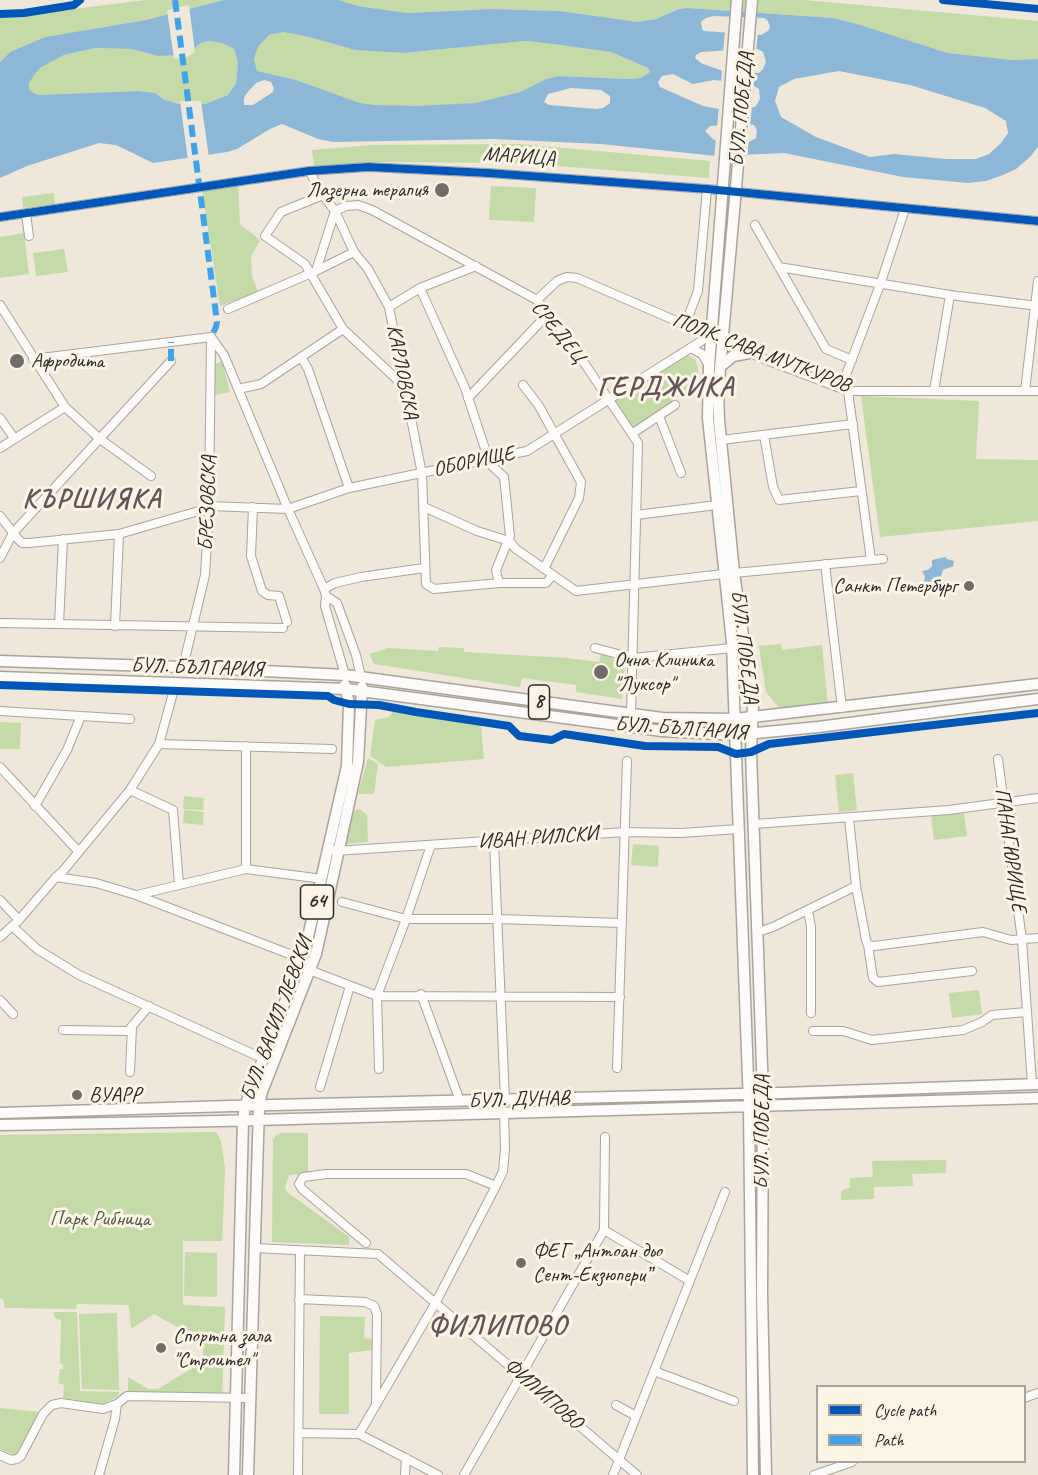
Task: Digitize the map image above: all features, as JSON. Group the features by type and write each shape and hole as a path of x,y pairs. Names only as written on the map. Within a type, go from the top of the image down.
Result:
{"main road":[{"name":"БУЛ. ПОБЕДА","path":"738,0 711,335 718,392 736,735 749,1100 750,1404 753,1475"},
{"name":"БУЛ. ПОБЕДА","path":"752,0 723,340 715,366 708,418 717,505 753,705 754,824 763,1099 762,1294 766,1475"},
{"path":"715,366 733,356 750,352"},
{"name":"БУЛ. БЪЛГАРИЯ","path":"0,661 345,675 662,718 735,719 1038,684"},
{"name":"БУЛ. ВАСИЛ ЛЕВСКИ","path":"333,852 348,758 349,704 345,675"},
{"name":"БУЛ. БЪЛГАРИЯ","path":"0,677 346,689 662,731 736,735 752,735 1038,699"},
{"name":"БУЛ. ВАСИЛ ЛЕВСКИ","path":"248,1475 259,1106 307,965 333,852 358,762 363,691 361,677"},
{"name":"БУЛ. ВАСИЛ ЛЕВСКИ","path":"234,1475 245,1106 307,965"},
{"name":"БУЛ. ДУНАВ","path":"0,1125 504,1112 1035,1084"},
{"name":"БУЛ. ДУНАВ","path":"763,1099 1038,1098"},
{"name":"БУЛ. ДУНАВ","path":"0,1113 505,1100 749,1100"}],"street":[{"name":"МАРИЦА","path":"0,217 309,171 368,167 476,172 707,189 1038,221"},
{"name":"КАРЛОВСКА","path":"309,171 335,211 354,252 368,269 389,307 422,474 426,584 434,589 499,582"},
{"path":"685,325 699,291 707,189"},
{"path":"323,195 281,212 265,236 306,264 313,272 343,328 405,386"},
{"name":"СРЕДЕЦ","path":"335,211 346,206 358,205 365,208 537,300 633,433 638,443 631,714"},
{"path":"871,560 853,424 845,390 852,360 905,208"},
{"path":"313,272 335,211"},
{"path":"26,214 29,236"},
{"path":"754,225 826,350 852,360"},
{"path":"228,309 354,252"},
{"path":"389,307 420,288 476,266"},
{"path":"779,267 950,295 1037,306"},
{"name":"ПОЛК. САВА МУТКУРОВ","path":"537,300 557,281 567,277 578,278 685,325 845,390 1038,391"},
{"path":"1025,392 1037,306 1038,281"},
{"path":"420,288 468,398 490,464 504,477 510,536 496,570 499,582 546,583 552,576"},
{"path":"934,391 950,295"},
{"path":"0,305 3,317 65,407 100,439 151,476"},
{"path":"468,398 549,314"},
{"path":"237,389 261,384 343,328"},
{"name":"ОБОРИЩЕ","path":"13,533 22,543 119,534 201,512 209,507 288,510 349,488 527,451 711,335"},
{"path":"33,359 211,337 224,355 325,593 325,606 345,675"},
{"name":"БРЕЗОВСКА","path":"183,667 205,575 209,507 211,337"},
{"path":"691,348 715,366"},
{"path":"301,357 308,369 349,488"},
{"path":"0,558 13,533 171,361"},
{"path":"523,385 538,406 581,482 579,498 544,569"},
{"path":"633,433 675,405"},
{"path":"0,448 65,407"},
{"path":"659,416 681,473"},
{"path":"0,418 14,438"},
{"path":"721,440 853,424"},
{"path":"764,435 773,487 779,500 861,491"},
{"path":"636,515 717,505"},
{"path":"0,623 115,626 285,625 279,596 268,595 262,591 250,556 253,507"},
{"path":"424,507 477,531 509,541 552,576 576,591 883,559"},
{"path":"0,516 13,533"},
{"path":"115,626 119,534"},
{"path":"59,624 63,539"},
{"path":"825,564 842,708"},
{"path":"325,593 335,583 424,568"},
{"path":"325,593 337,603 356,655 361,677"},
{"path":"595,648 633,658 732,648"},
{"path":"0,937 19,920 63,871 130,790 159,744 176,682"},
{"path":"0,711 130,720"},
{"path":"35,806 67,750 81,716"},
{"path":"159,744 332,749"},
{"path":"246,746 246,869"},
{"name":"ПАНАГЮРИЩЕ","path":"998,759 1022,940 1026,1012 1035,1084"},
{"path":"617,1068 627,761"},
{"path":"0,767 78,851"},
{"path":"130,790 173,810 178,884"},
{"path":"754,824 949,810 1038,798"},
{"path":"849,818 856,886 873,978 878,982 972,971"},
{"name":"ИВАН РИЛСКИ","path":"333,852 625,832 681,833 739,829"},
{"path":"494,842 505,1100"},
{"path":"379,1069 377,996 431,845"},
{"path":"136,895 246,869 315,878"},
{"path":"56,877 96,883 136,895 377,996 421,994 620,998"},
{"path":"758,932 773,927 856,886"},
{"path":"0,900 19,920"},
{"path":"342,902 406,919 622,923"},
{"path":"808,910 811,927 811,1013"},
{"path":"12,926 38,949 79,975 264,1059"},
{"path":"868,945 982,932 1011,940 1038,938"},
{"path":"320,1087 350,986"},
{"path":"421,994 460,1101"},
{"path":"0,1000 13,1014"},
{"path":"63,1030 128,1031 149,1006"},
{"path":"813,1031 843,1031 872,1040 963,1030 992,1015 1026,1012"},
{"path":"130,1072 132,1026"},
{"path":"359,1434 436,1302 503,1171 504,1112"},
{"path":"464,1475 604,1230 605,1137"},
{"path":"366,1243 302,1189 299,1184 303,1177 327,1174 466,1174 496,1186"},
{"path":"613,1475 724,1192"},
{"path":"604,1230 690,1281"},
{"name":"ФИЛИПОВО","path":"254,1248 378,1254 637,1475"},
{"path":"298,1475 300,1250"},
{"path":"299,1299 365,1302 374,1306 377,1314 375,1406"},
{"path":"654,1371 734,1401"},
{"path":"0,1455 17,1460 43,1414 52,1405 61,1403 103,1409 117,1404 127,1396 250,1398"},
{"path":"99,1475 117,1404"},
{"path":"616,1405 636,1416"},
{"path":"299,1433 359,1434 438,1475"},
{"path":"405,1475 406,1458"},
{"path":"814,1475 847,1463"}],"green space":[{"path":"146,0 224,0 146,20 45,37 10,52 0,62 0,18"},
{"path":"339,0 804,0 1038,21 1038,59 1013,60 948,53 834,18 687,8 656,19 638,22 560,11 491,9 407,13 358,6"},
{"path":"283,32 355,50 404,53 525,41 553,44 611,52 648,68 650,72 640,78 631,79 558,76 546,79 520,92 475,103 417,107 375,105 360,103 296,80 257,71 254,59 258,47 269,35"},
{"path":"209,41 222,43 234,49 238,62 236,83 228,95 205,104 179,104 165,100 155,93 139,91 37,95 29,91 29,83 40,68 64,55 95,48 131,49 158,56 180,55 187,54 201,43"},
{"path":"520,144 710,161 709,178 520,163 373,162 314,166 312,150 372,145"},
{"path":"238,184 240,224 260,240 251,257 252,276 258,292 220,306 202,190"},
{"path":"491,186 536,188 534,222 489,220"},
{"path":"54,193 55,204 23,208 22,197"},
{"path":"24,233 29,274 0,278 0,237"},
{"path":"64,249 68,272 36,276 33,253"},
{"path":"687,355 695,359 699,385 672,400 673,403 633,430 613,402"},
{"path":"222,362 230,392 215,395 214,364"},
{"path":"861,396 979,401 976,459 1038,460 1038,521 880,537"},
{"path":"781,644 782,650 822,645 828,706 781,710 766,692 759,646"},
{"path":"439,647 464,648 464,652 599,662 601,653 625,664 622,699 576,692 576,685 522,678 520,687 374,664 369,654 388,648 438,651"},
{"path":"394,710 481,724 484,759 386,767 370,756 375,720 389,717"},
{"path":"0,722 21,723 20,749 0,749"},
{"path":"368,758 378,764 374,794 358,794"},
{"path":"853,773 857,810 839,812 835,775"},
{"path":"184,796 204,798 203,810 183,809"},
{"path":"360,809 367,815 368,842 346,844 354,811"},
{"path":"184,810 204,812 203,825 183,823"},
{"path":"964,813 967,836 934,840 931,816"},
{"path":"633,844 659,846 658,867 631,865"},
{"path":"979,990 982,1014 952,1018 949,993"},
{"name":"Парк Рибница","path":"216,1132 221,1141 225,1168 222,1241 183,1241 183,1305 225,1307 222,1395 128,1393 128,1377 148,1389 158,1389 202,1362 204,1342 154,1314 131,1329 129,1305 77,1304 76,1309 5,1308 3,1299 0,1298 0,1135"},
{"path":"281,1133 308,1133 308,1178 296,1174 289,1175 285,1187 287,1192 349,1237 349,1245 272,1242 273,1140"},
{"path":"946,1160 946,1173 912,1174 913,1186 874,1187 874,1199 841,1200 841,1192 850,1188 850,1178 873,1177 872,1161"},
{"path":"185,1252 217,1253 217,1297 184,1296"},
{"path":"53,1312 77,1312 80,1391 119,1392 118,1396 103,1404 63,1398 64,1385 58,1383 60,1369 63,1369 63,1364 60,1363 61,1320 55,1318"},
{"path":"117,1313 119,1390 82,1389 79,1314"},
{"path":"320,1316 365,1317 364,1338 372,1339 372,1350 349,1353 349,1414 319,1414"},
{"path":"0,1408 40,1412 16,1456 0,1449"}],"water":[{"path":"224,0 339,0 358,6 407,13 491,9 560,11 638,22 656,19 687,8 834,18 948,53 1013,60 1038,59 1038,147 1016,169 986,181 968,183 903,177 784,153 717,156 601,144 493,139 333,142 318,139 282,124 237,149 227,152 153,163 116,145 99,143 27,166 0,178 0,62 10,52 45,37 146,20","holes":["713,16 764,18 770,27 761,35 704,31 701,22","283,32 355,50 404,53 525,41 611,52 648,68 650,72 640,78 631,79 558,76 546,79 520,92 475,103 417,106 375,105 360,103 296,80 257,71 254,59 258,47 269,35","209,41 222,43 234,49 238,62 236,83 228,95 205,104 179,104 165,100 155,93 139,91 37,95 29,90 29,83 40,68 64,55 95,48 131,49 158,56 187,54 201,43","758,49 763,52 766,62 759,73 720,70 701,63 695,58 701,52","839,71 910,85 985,108 1006,121 1008,133 989,154 976,159 946,159 894,154 870,157 816,137 781,117 775,101 779,87 794,79","673,74 693,84 714,80 751,84 759,89 760,99 756,106 749,109 719,109 703,106 660,87 658,82 662,76","264,80 271,82 274,88 273,92 253,105 244,105 246,94 256,83","571,88 601,90 610,96 610,103 603,108 596,109 549,105 544,102 548,94","746,124 754,125 757,130 756,138 749,142 714,140 705,131 710,126"]},
{"path":"945,557 954,561 953,566 943,570 935,584 928,585 924,582 925,576 922,571 932,566 932,560"}],"pier":[{"path":"189,5 195,52 188,57 174,59 167,10"},
{"path":"725,30 758,32 756,52 723,53"},
{"path":"722,67 755,70 753,88 721,84"},
{"path":"180,101 201,101 209,158 188,161"},
{"path":"752,105 750,127 717,128 719,106"},
{"path":"716,137 749,139 747,158 714,159"}],"marked path":[{"path":"175,0 217,322 211,337"},
{"path":"171,342 171,361"}],"cycle path":[{"path":"0,14 24,13 74,5 80,0"},
{"path":"943,0 1038,9"},
{"path":"0,217 309,171 368,167 707,189 1038,221"},
{"path":"0,685 328,696 349,704 379,705 509,726 519,736 552,740 564,734 645,746 718,747 736,754 751,752 769,744 1038,713"}],"place":[{"name":"Лазерна терапия","path":"442,190"},
{"name":"Афродита","path":"17,361"},
{"name":"Санкт Петербург","path":"969,586"},
{"name":"Очна Клиника \"Луксор\"","path":"601,672"},
{"name":"ВУАРР","path":"77,1095"},
{"name":"ФЕГ „Антоан дьо Сент-Екзюпери”","path":"521,1263"},
{"name":"Спортна зала \"Строител\"","path":"161,1348"}],"district":[{"name":"ГЕРДЖИКА","path":"666,388"},
{"name":"КЪРШИЯКА","path":"92,500"},
{"name":"ФИЛИПОВО","path":"498,1327"}]}
